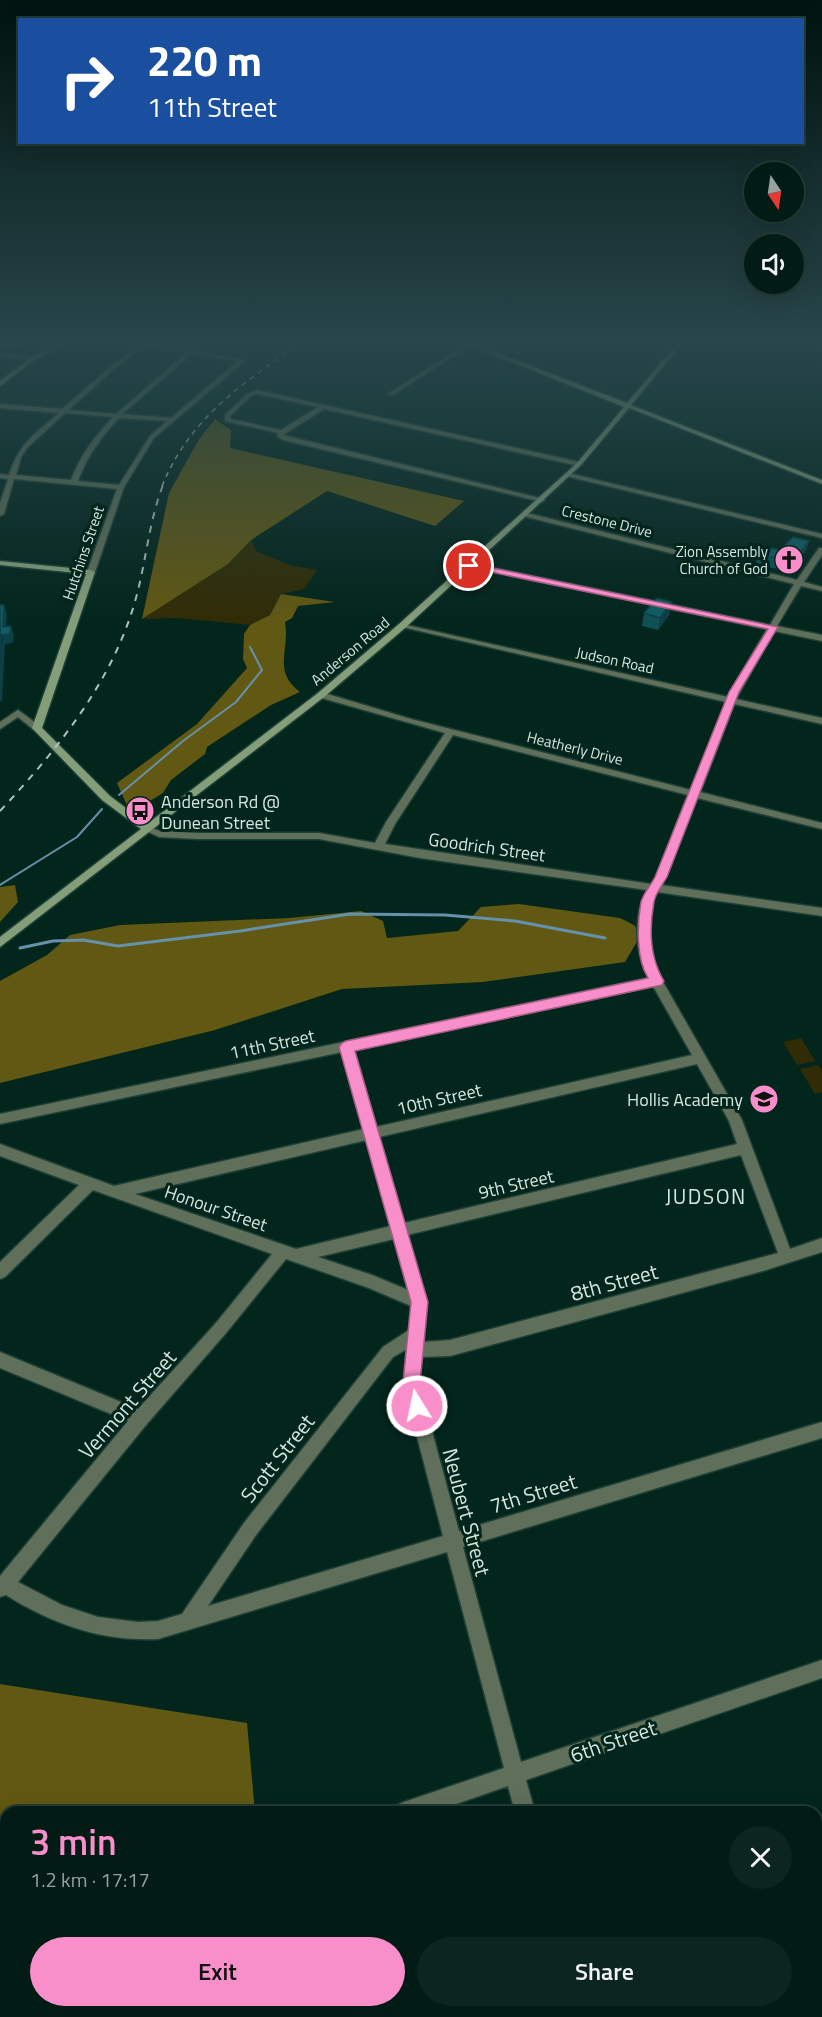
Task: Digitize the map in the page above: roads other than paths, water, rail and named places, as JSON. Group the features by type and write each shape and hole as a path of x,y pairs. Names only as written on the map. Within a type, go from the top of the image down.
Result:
{"main road":[{"name":"Anderson Road","path":"0,943 321,695 402,626 542,500 579,464 604,435"},
{"path":"701,435 822,482"},
{"path":"0,563 91,572"},
{"name":"Hutchins Street","path":"37,728 91,572"},
{"path":"37,728 106,798 147,829"}],"street":[{"path":"0,514 24,447 37,435"},
{"path":"74,483 92,444 101,435"},
{"name":"Hutchins Street","path":"91,572 121,487 154,435"},
{"path":"280,435 285,439 542,500"},
{"path":"449,435 579,464"},
{"path":"568,475 822,536"},
{"path":"0,476 121,487"},
{"name":"Crestone Drive","path":"526,514 822,589"},
{"path":"786,1256 735,1120 647,963 645,943 648,900 655,888 731,700 799,584 822,550"},
{"path":"469,566 822,638"},
{"name":"Judson Road","path":"402,626 822,720"},
{"name":"Heatherly Drive","path":"321,695 451,732 822,826"},
{"path":"0,726 18,713 37,728"},
{"path":"378,847 390,824 451,732"},
{"name":"Goodrich Street","path":"147,829 159,834 198,836 320,836 378,847 822,912"},
{"name":"11th Street","path":"0,1119 657,981"},
{"name":"Neubert Street","path":"346,1047 419,1302 411,1383 523,1806"},
{"name":"10th Street","path":"115,1192 700,1058"},
{"name":"9th Street","path":"288,1254 746,1148"},
{"name":"Honour Street","path":"0,1150 372,1282 419,1302"},
{"path":"0,1272 91,1183"},
{"name":"8th Street","path":"415,1342 450,1348 822,1245"},
{"name":"Vermont Street","path":"2,1586 140,1419 288,1254"},
{"name":"Scott Street","path":"188,1620 250,1529 388,1352 415,1342"},
{"path":"0,1360 140,1419"},
{"name":"7th Street","path":"2,1586 57,1612 113,1628 147,1632 822,1430"},
{"name":"6th Street","path":"422,1806 822,1669"}],"waterway":[{"path":"119,795 183,741 236,702 262,670 250,647"},
{"path":"0,885 77,837 102,809"},
{"path":"20,948 53,941 83,940 118,946 240,931 350,914 445,915 515,921 605,938"}],"railway":[{"path":"162,486 174,461 192,435"},
{"path":"0,811 61,741 96,690 111,662 134,605 163,485"}],"place":[{"name":"Zion Assembly Church of God","path":"789,560"},
{"name":"Anderson Rd @ Dunean Street","path":"140,811"},
{"name":"Hollis Academy","path":"764,1099"}],"district":[{"name":"JUDSON","path":"706,1196"}]}
